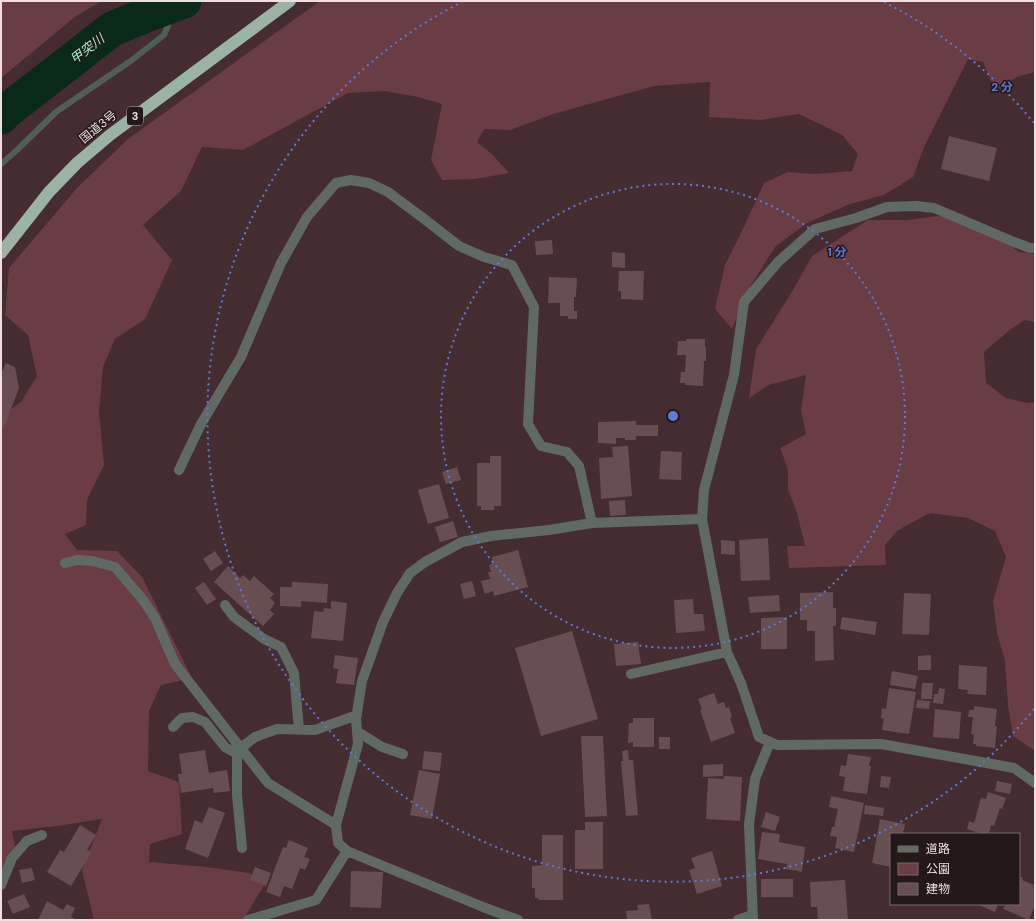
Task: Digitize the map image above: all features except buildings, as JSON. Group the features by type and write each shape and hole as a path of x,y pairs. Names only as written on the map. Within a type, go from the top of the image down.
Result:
{"highway":[{"name":"国道3号","path":"1,253 49,192 77,163 134,117 290,1"}],"street":[{"path":"179,470 201,424 241,357 281,263 308,217 336,183 351,180 369,183 388,192 459,246 484,257 512,264 534,308 528,424 541,446 567,452 579,466 592,523"},
{"path":"1035,248 1024,246 934,208 916,206 887,207 856,218 815,228 778,262 744,302 734,375 704,490 702,519 727,652 741,683 759,737 777,745 881,744 1014,768 1035,783"},
{"path":"518,920 475,904 347,851 338,843 336,825 358,744 357,715 362,681 383,622 397,593 410,573 425,562 462,542 491,536 549,530 592,523 702,519"},
{"path":"65,563 77,560 92,561 115,567 143,600 155,618 175,664 239,751 268,783 336,825"},
{"path":"225,605 234,616 264,638 281,647 294,673 299,730"},
{"path":"631,674 727,652"},
{"path":"242,848 237,795 239,751 255,738 277,729 315,730 357,715"},
{"path":"173,727 182,718 193,717 205,722 224,747 239,751"},
{"path":"358,732 382,747 403,754"},
{"path":"738,920 753,917 749,824 755,779 770,742"},
{"path":"1,885 12,858 27,841 42,835"},
{"path":"248,920 316,900 347,851"}],"green space":[{"path":"1,1 102,1 76,16 1,78"},
{"path":"320,1 1035,1 1035,72 1019,76 995,90 983,62 968,59 924,147 913,177 884,195 850,204 807,223 775,247 751,285 732,329 715,309 725,265 764,183 788,172 815,174 852,171 858,154 842,135 799,114 761,120 709,117 710,82 654,86 553,114 510,130 484,129 477,142 492,154 509,173 475,179 442,180 431,160 442,104 418,97 384,91 348,93 243,150 202,147 181,191 143,225 172,260 145,319 115,339 103,367 99,412 104,465 87,500 86,525 65,534 77,550 117,551 142,577 192,678 161,685 149,711 148,771 179,782 182,834 150,844 149,862 207,867 249,873 266,882 243,920 94,920 82,870 102,819 12,831 17,857 9,869 1,870 1,416 21,402 37,376 28,335 5,315 9,268 77,188 128,139"},
{"path":"953,214 985,226 1019,252 1035,254 1035,322 1024,320 984,352 986,383 1006,398 1027,403 1035,402 1035,751 1013,736 1008,706 1005,661 997,633 993,601 1006,557 995,531 968,518 930,513 898,530 885,545 886,565 789,568 787,546 805,546 797,513 788,489 788,469 780,448 806,434 801,411 806,375 769,385 749,398 756,349 793,290 812,256 868,220 907,220"}],"waterway":[{"name":"甲突川","path":"1,117 112,29 184,1"},
{"path":"1,164 56,112 132,60 164,35 168,26 170,6"}]}
